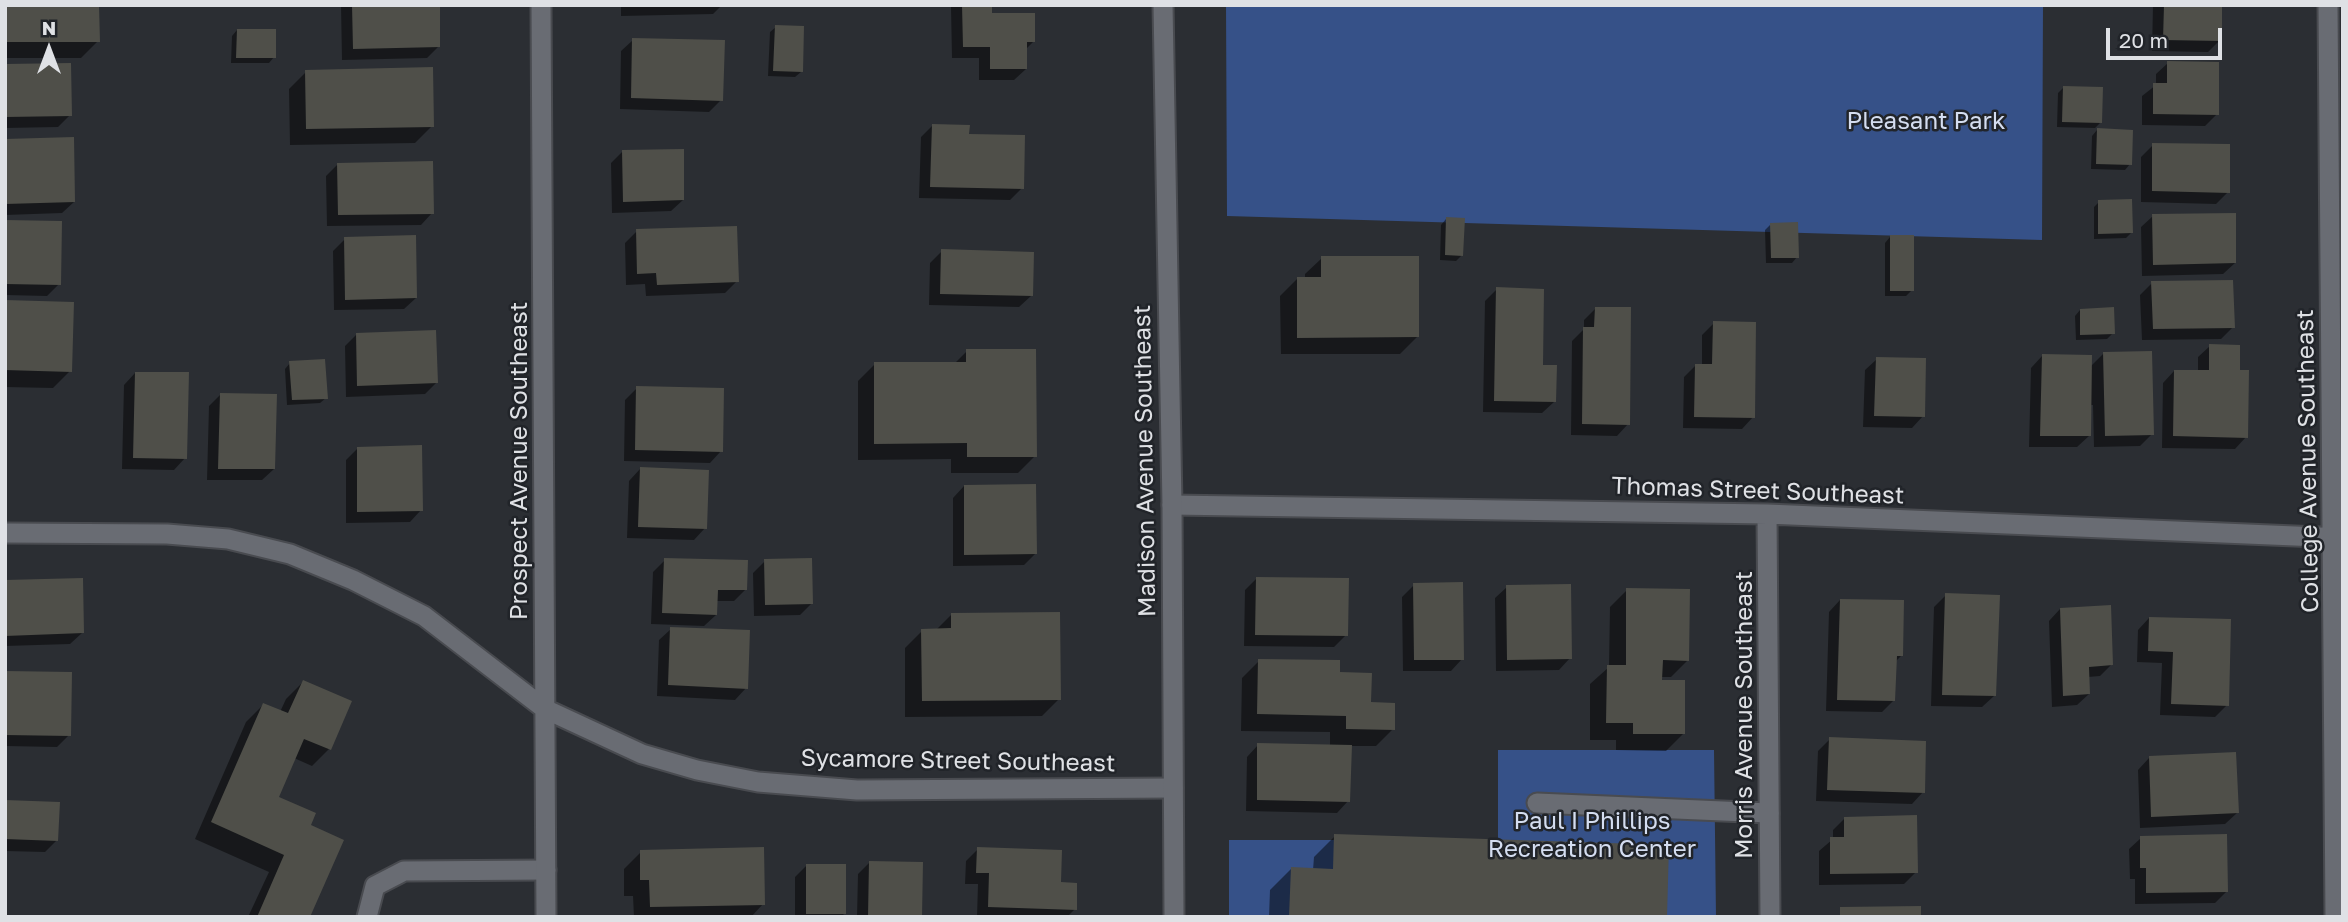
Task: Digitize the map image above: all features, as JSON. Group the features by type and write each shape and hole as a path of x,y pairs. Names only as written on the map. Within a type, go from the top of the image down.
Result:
{"street":[{"name":"Prospect Avenue Southeast","path":"541,5 546,917"},
{"name":"Madison Avenue Southeast","path":"1163,5 1174,917"},
{"name":"College Avenue Southeast","path":"2328,5 2338,538 2335,917"},
{"name":"Thomas Street Southeast","path":"1171,505 1767,514 2338,538"},
{"name":"Morris Avenue Southeast","path":"1767,514 1770,917"},
{"name":"Sycamore Street Southeast","path":"5,533 167,534 228,539 290,554 353,580 424,616 545,709 642,754 697,770 758,782 857,790 1173,788"},
{"path":"1537,803 1769,813"},
{"path":"367,917 375,886 404,871 546,870"}],"green space":[{"name":"Pleasant Park","path":"1226,5 2043,5 2042,240 1227,216"},
{"name":"Paul I Phillips Recreation Center","path":"1498,750 1714,750 1716,917 1229,917 1229,840 1498,840"}],"building":[{"path":"5,5 99,5 100,42 5,42"},
{"path":"352,5 440,5 440,47 353,49"},
{"path":"962,5 992,5 992,13 1035,13 1035,42 1027,42 1027,69 990,69 990,47 963,47"},
{"path":"2164,5 2222,5 2222,41 2163,40"},
{"path":"775,25 804,26 803,72 773,71"},
{"path":"237,29 276,29 276,58 236,58"},
{"path":"632,38 725,40 723,101 631,98"},
{"path":"2167,61 2219,62 2219,115 2153,114 2153,83 2167,83"},
{"path":"71,63 72,116 5,117 5,64"},
{"path":"433,67 434,127 306,129 305,70"},
{"path":"2063,86 2103,87 2102,123 2062,122"},
{"path":"932,124 970,125 969,134 1025,135 1024,189 930,187"},
{"path":"2097,128 2133,130 2132,165 2096,164"},
{"path":"74,137 75,202 5,204 5,139"},
{"path":"2152,143 2230,144 2230,193 2152,191"},
{"path":"684,149 684,200 623,202 622,150"},
{"path":"433,161 434,214 338,215 337,163"},
{"path":"2132,199 2133,233 2098,234 2098,200"},
{"path":"2236,213 2236,263 2153,265 2152,214"},
{"path":"1446,217 1465,218 1463,256 1445,255"},
{"path":"5,220 62,221 61,285 5,284"},
{"path":"1798,222 1799,258 1771,258 1770,223"},
{"path":"737,226 739,282 657,285 656,273 637,274 636,229"},
{"path":"416,235 417,298 345,300 344,237"},
{"path":"1890,235 1914,235 1914,291 1890,291"},
{"path":"941,249 1034,252 1033,296 940,294"},
{"path":"1321,256 1419,256 1419,337 1297,338 1297,277 1321,277"},
{"path":"2233,280 2235,328 2153,329 2151,281"},
{"path":"1496,287 1544,289 1543,365 1557,365 1556,402 1494,401"},
{"path":"5,300 74,302 72,372 5,370"},
{"path":"1595,307 1631,307 1630,425 1582,424 1583,327 1594,327"},
{"path":"2114,307 2115,334 2080,335 2080,309"},
{"path":"1713,321 1756,322 1755,418 1694,417 1695,364 1712,364"},
{"path":"436,330 438,383 357,386 356,333"},
{"path":"2209,344 2240,345 2240,370 2249,370 2248,438 2173,436 2174,370 2209,370"},
{"path":"966,349 1036,349 1037,457 967,457 967,443 874,444 874,362 966,362"},
{"path":"2152,351 2154,435 2105,436 2103,352"},
{"path":"2042,354 2092,355 2091,436 2040,436"},
{"path":"1876,357 1926,358 1925,417 1874,416"},
{"path":"325,359 328,399 292,400 289,361"},
{"path":"135,372 189,372 187,459 133,458"},
{"path":"636,386 724,388 723,452 635,450"},
{"path":"220,393 277,394 275,469 218,469"},
{"path":"422,445 423,511 357,512 357,447"},
{"path":"640,467 709,470 707,529 638,527"},
{"path":"1036,484 1037,554 964,555 964,485"},
{"path":"664,558 748,560 747,590 718,590 717,615 662,613"},
{"path":"812,558 813,604 765,605 764,559"},
{"path":"1256,577 1349,578 1348,636 1255,635"},
{"path":"83,578 84,633 5,636 5,580"},
{"path":"1463,582 1464,660 1414,660 1413,583"},
{"path":"1571,584 1572,659 1507,660 1506,585"},
{"path":"1626,588 1690,589 1689,661 1663,660 1662,680 1685,680 1685,734 1633,734 1633,723 1606,723 1607,665 1626,665"},
{"path":"1945,593 2000,595 1996,696 1942,695"},
{"path":"1840,599 1904,600 1903,656 1897,656 1895,701 1837,700"},
{"path":"2111,605 2113,665 2089,667 2090,694 2063,696 2060,608"},
{"path":"1060,612 1061,700 922,701 921,629 951,628 951,613"},
{"path":"2149,617 2231,619 2229,706 2171,704 2173,652 2148,651"},
{"path":"670,627 750,630 748,689 668,685"},
{"path":"1258,659 1340,660 1340,672 1372,673 1371,702 1395,703 1395,730 1346,729 1346,716 1257,714"},
{"path":"5,671 72,672 71,736 5,735"},
{"path":"303,680 352,701 331,750 304,739 279,797 316,813 311,825 344,840 310,917 257,917 284,855 211,822 263,703 288,713"},
{"path":"1829,737 1926,741 1925,793 1827,790"},
{"path":"1257,743 1352,745 1350,802 1257,800"},
{"path":"2236,752 2239,813 2151,817 2149,756"},
{"path":"5,800 60,802 58,841 5,839"},
{"path":"1917,815 1918,873 1830,874 1830,837 1844,837 1844,817"},
{"path":"1334,834 1669,845 1667,917 1289,917 1291,867 1333,869"},
{"path":"2227,834 2228,892 2146,893 2146,868 2140,868 2140,836"},
{"path":"764,847 765,905 650,907 649,880 640,880 640,850"},
{"path":"977,847 1062,850 1061,882 1077,883 1077,910 988,907 989,873 976,873"},
{"path":"869,861 923,862 922,917 868,917"},
{"path":"806,864 846,864 846,914 806,914"},
{"path":"1921,906 1921,917 1840,917 1840,907"}]}
